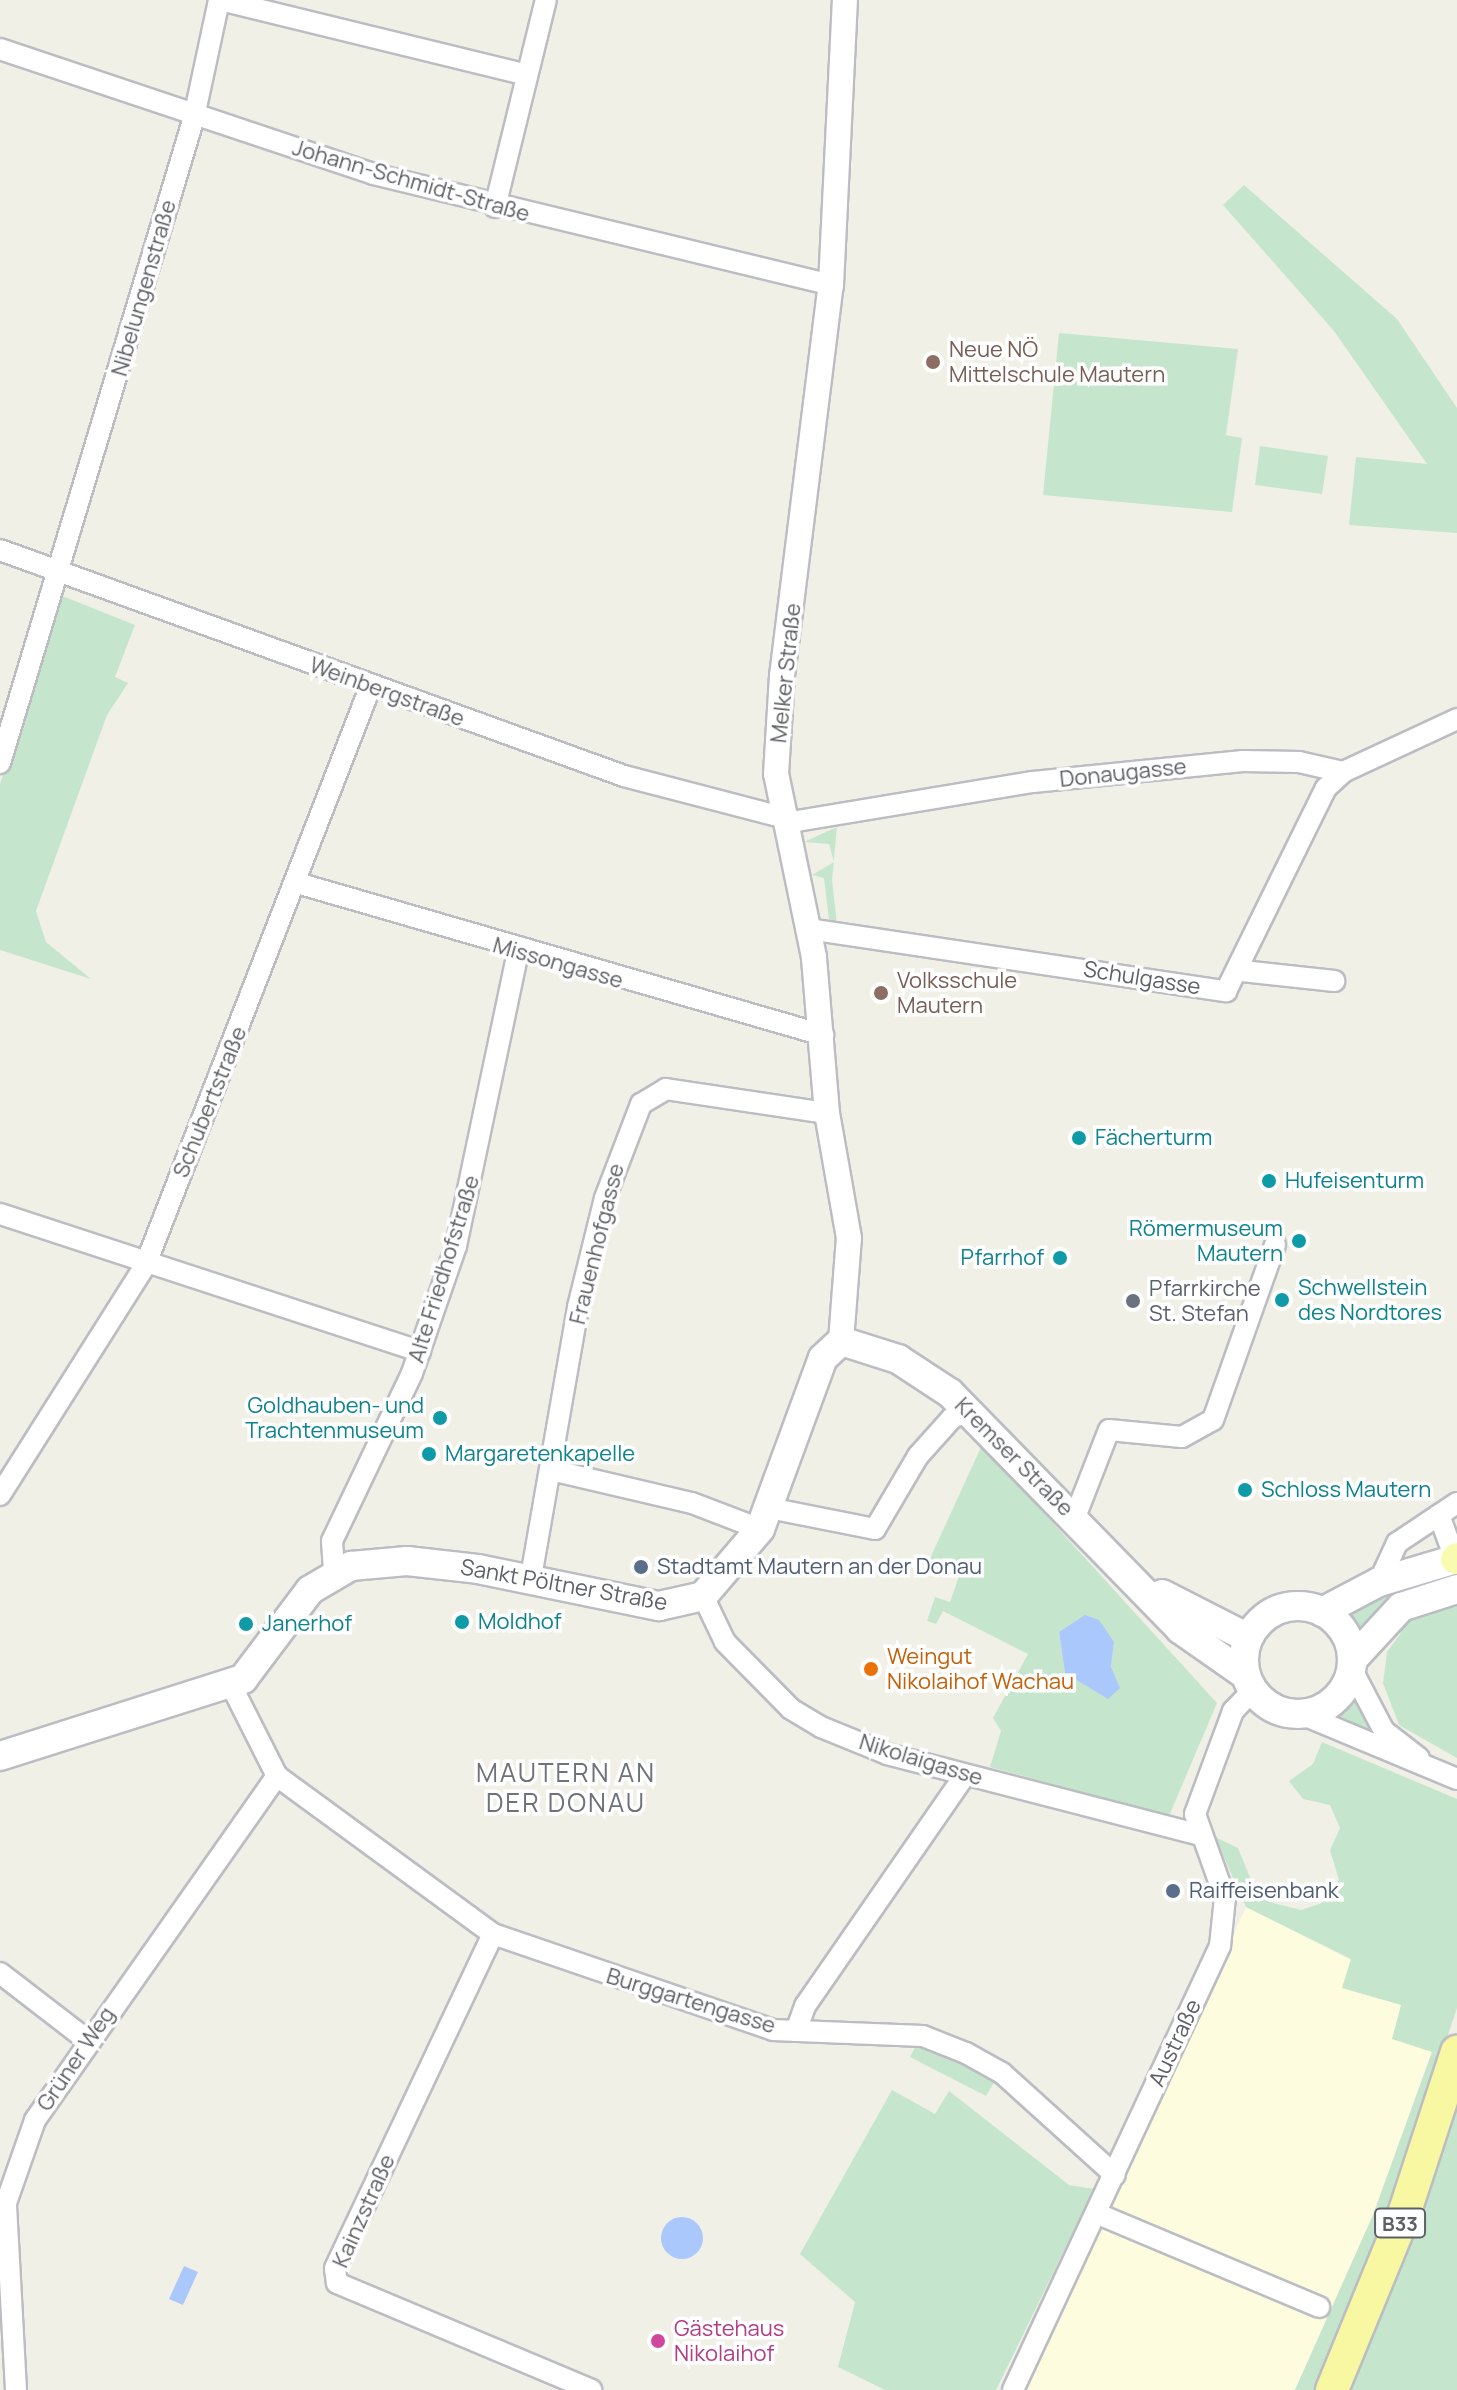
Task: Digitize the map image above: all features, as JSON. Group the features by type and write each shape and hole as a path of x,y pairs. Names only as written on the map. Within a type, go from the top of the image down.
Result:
{"highway":[{"name":"B33","path":"1332,2390 1403,2217 1457,2052"}],"main road":[{"name":"Kremser Straße","path":"841,1341 898,1359 970,1410 1180,1629 1248,1682"},
{"path":"703,1596 765,1518 823,1358 841,1341"},
{"path":"1457,1560 1379,1582 1322,1612 1281,1609 1246,1637 1248,1682 1301,1714 1334,1701 1353,1664 1401,1607 1457,1589"},
{"name":"Sankt Pöltner Straße","path":"334,1570 407,1561 531,1577 659,1606 703,1596"},
{"path":"0,1756 113,1715 231,1685 260,1664 310,1590 334,1570"},
{"name":"Kremser Straße","path":"1131,1575 1246,1637"},
{"path":"1322,1612 1343,1629 1353,1664"}],"street":[{"path":"219,0 527,75"},
{"name":"Nibelungenstraße","path":"0,763 61,574 194,117 219,0"},
{"path":"495,207 546,0"},
{"name":"Melker Straße","path":"841,1341 849,1238 827,1113 823,1035 809,929 780,815 777,722 831,285 845,0"},
{"name":"Johann-Schmidt-Straße","path":"0,49 194,117 495,207 831,285"},
{"name":"Weinbergstraße","path":"0,550 624,776 780,815"},
{"name":"Schubertstraße","path":"0,1495 145,1266 297,883 371,685"},
{"path":"1334,981 1242,971 1276,884 1326,788 1343,772 1457,719"},
{"name":"Donaugasse","path":"780,815 803,821 1033,782 1243,761 1299,762 1343,772"},
{"name":"Missongasse","path":"297,883 518,952 823,1035"},
{"name":"Schulgasse","path":"809,929 1226,991 1242,971"},
{"name":"Alte Friedhofstraße","path":"334,1570 332,1541 420,1351 472,1187 518,952"},
{"name":"Frauenhofgasse","path":"531,1577 578,1307 605,1198 641,1104 666,1089 827,1113"},
{"path":"0,1214 145,1266 420,1351"},
{"path":"1075,1517 1109,1430 1182,1437 1213,1420 1275,1245"},
{"path":"551,1470 765,1518 875,1529 918,1456 952,1418 970,1410"},
{"path":"1379,1582 1397,1543 1457,1503"},
{"path":"1439,1515 1457,1560"},
{"name":"Nikolaigasse","path":"703,1596 725,1642 791,1709 887,1754 1197,1834"},
{"path":"1353,1664 1384,1731 1452,1777"},
{"name":"Austraße","path":"1013,2390 1098,2214 1220,1946 1225,1898 1197,1834 1197,1794 1248,1682"},
{"path":"231,1685 277,1776"},
{"path":"1301,1714 1452,1777"},
{"path":"796,2031 805,2006 965,1775"},
{"name":"Burggartengasse","path":"277,1776 493,1934 727,2017 796,2031 923,2036 966,2053 1002,2073 1115,2175"},
{"name":"Grüner Weg","path":"16,2390 6,2203 35,2120 87,2040 277,1776"},
{"name":"Kainzstraße","path":"493,1934 335,2269 337,2283 591,2390"},
{"path":"0,1973 87,2040"},
{"path":"1098,2214 1319,2307"}],"shaded area":[{"path":"1244,185 1397,319 1457,408 1457,533 1349,525 1356,457 1427,464 1334,331 1223,205"},
{"path":"1059,333 1238,349 1226,435 1242,438 1232,512 1043,495"},
{"path":"1260,446 1328,456 1322,494 1255,485"},
{"path":"60,595 135,625 115,677 128,683 107,715 36,911 46,942 91,979 0,950 0,784"},
{"path":"837,827 834,861 829,844 804,842"},
{"path":"834,862 832,880 837,924 829,920 824,878 812,875"},
{"path":"982,1445 1217,1703 1169,1816 990,1767 1001,1731 993,1718 1028,1654 943,1611 936,1624 927,1621 935,1597 950,1602 959,1576 927,1565","holes":["1059,1632 1114,1642 1111,1668 1065,1673"]},
{"path":"1408,1585 1384,1604 1358,1635 1348,1616 1355,1605"},
{"path":"1457,1599 1457,1758 1399,1725 1383,1683 1387,1652 1401,1633 1394,1625"},
{"path":"1355,1695 1373,1729 1367,1734 1331,1716"},
{"path":"1322,1742 1457,1799 1457,2008 1389,2211 1316,2390 1295,2390 1373,2215 1432,2052 1392,2039 1401,2005 1342,1988 1351,1959 1246,1907 1215,1837 1238,1848 1253,1885 1273,1903 1301,1910 1322,1903 1339,1880 1330,1850 1340,1828 1330,1805 1303,1799 1289,1781 1313,1764"},
{"path":"1246,1907 1351,1960 1402,2005 1432,2051 1373,2215 1295,2390 1027,2390"},
{"path":"917,2043 995,2081 986,2096 910,2057"},
{"path":"892,2090 935,2114 949,2091 1069,2185 1094,2189 996,2390 885,2390 838,2367 855,2302 800,2254"},
{"path":"1457,2101 1457,2390 1347,2390"}],"water":[{"path":"1085,1615 1099,1620 1114,1642 1111,1667 1120,1688 1108,1699 1065,1673 1059,1632"},
{"path":"682,2217 697,2223 703,2238 697,2253 682,2259 667,2253 661,2238 667,2223"},
{"path":"184,2266 198,2272 183,2305 169,2299"}],"place":[{"name":"Neue NÖ Mittelschule Mautern","path":"933,362"},
{"name":"Volksschule Mautern","path":"881,993"},
{"name":"Fächerturm","path":"1079,1138"},
{"name":"Hufeisenturm","path":"1269,1181"},
{"name":"Römermuseum Mautern","path":"1299,1241"},
{"name":"Pfarrhof","path":"1060,1258"},
{"name":"Schwellstein des Nordtores","path":"1282,1300"},
{"name":"Pfarrkirche St. Stefan","path":"1133,1301"},
{"name":"Goldhauben- und Trachtenmuseum","path":"440,1418"},
{"name":"Margaretenkapelle","path":"429,1454"},
{"name":"Schloss Mautern","path":"1245,1490"},
{"name":"Stadtamt Mautern an der Donau","path":"641,1567"},
{"name":"Moldhof","path":"462,1622"},
{"name":"Janerhof","path":"246,1624"},
{"name":"Weingut Nikolaihof Wachau","path":"871,1669"},
{"name":"Raiffeisenbank","path":"1173,1891"},
{"name":"Gästehaus Nikolaihof","path":"658,2341"}],"district":[{"name":"MAUTERN AN DER DONAU","path":"566,1788"}]}
